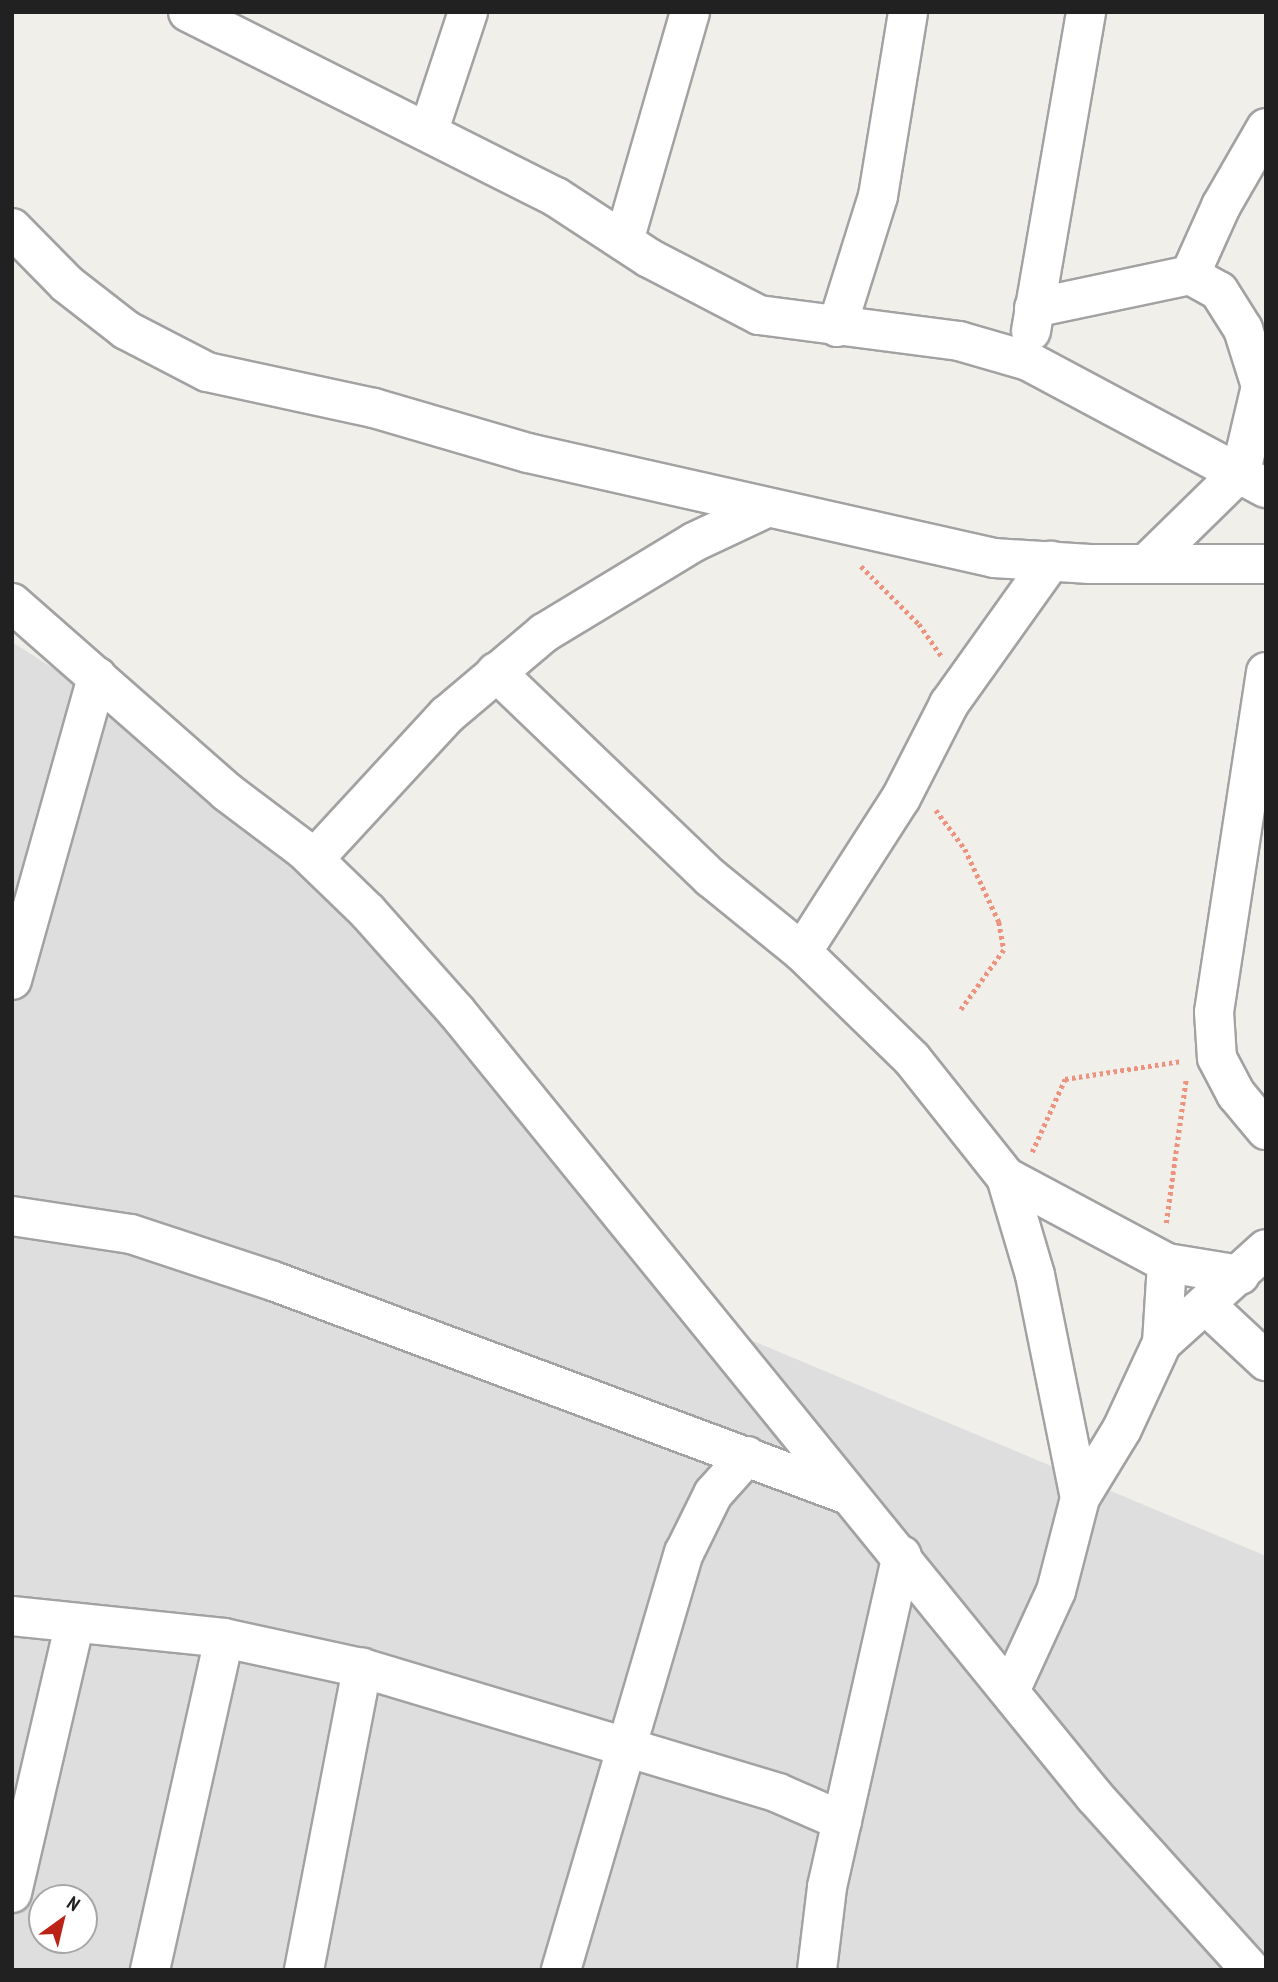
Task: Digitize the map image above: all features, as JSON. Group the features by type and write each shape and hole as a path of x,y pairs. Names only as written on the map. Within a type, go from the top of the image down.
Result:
{"street":[{"path":"188,12 429,130 556,197 624,241 759,315 959,341 1028,361 1148,428 1253,479"},
{"path":"429,130 468,12"},
{"path":"624,241 690,12"},
{"path":"837,327 878,196 908,12"},
{"path":"1028,361 1034,308 1086,12"},
{"path":"1190,275 1221,206 1266,128"},
{"path":"12,228 67,284 126,330 207,372 374,408 528,453 764,509 994,558 1266,564"},
{"path":"1034,308 1190,275 1219,290 1243,329 1261,386 1253,479 1147,563"},
{"path":"314,859 447,715 544,633 605,593 764,509"},
{"path":"802,952 901,797 949,704 1051,561"},
{"path":"12,603 227,792 314,859 368,912 456,1012 850,1495 902,1555 1095,1797 1251,1970"},
{"path":"1266,672 1214,1012 1217,1058 1236,1094 1266,1130"},
{"path":"496,673 711,878 802,952 912,1059 1017,1169 1166,1248 1253,1262"},
{"path":"12,980 19,917 97,677"},
{"path":"1017,1169 1035,1275 1080,1498"},
{"path":"12,1216 131,1234 248,1272 850,1495"},
{"path":"1010,1691 1056,1591 1080,1498 1122,1429 1163,1343 1166,1248"},
{"path":"1163,1343 1253,1262"},
{"path":"1207,1306 1266,1361"},
{"path":"561,1970 684,1553 713,1494 747,1456"},
{"path":"817,1970 827,1887 902,1555"},
{"path":"12,1616 224,1638 362,1668 778,1793 842,1821"},
{"path":"12,1894 75,1623"},
{"path":"150,1970 224,1638"},
{"path":"304,1970 362,1668"}],"path":[{"path":"1017,1169 1065,1079 1189,1061"},
{"path":"1166,1248 1187,1074"}],"shaded area":[{"path":"12,642 227,779 748,1339 1266,1556 1266,1970 12,1970"}]}
